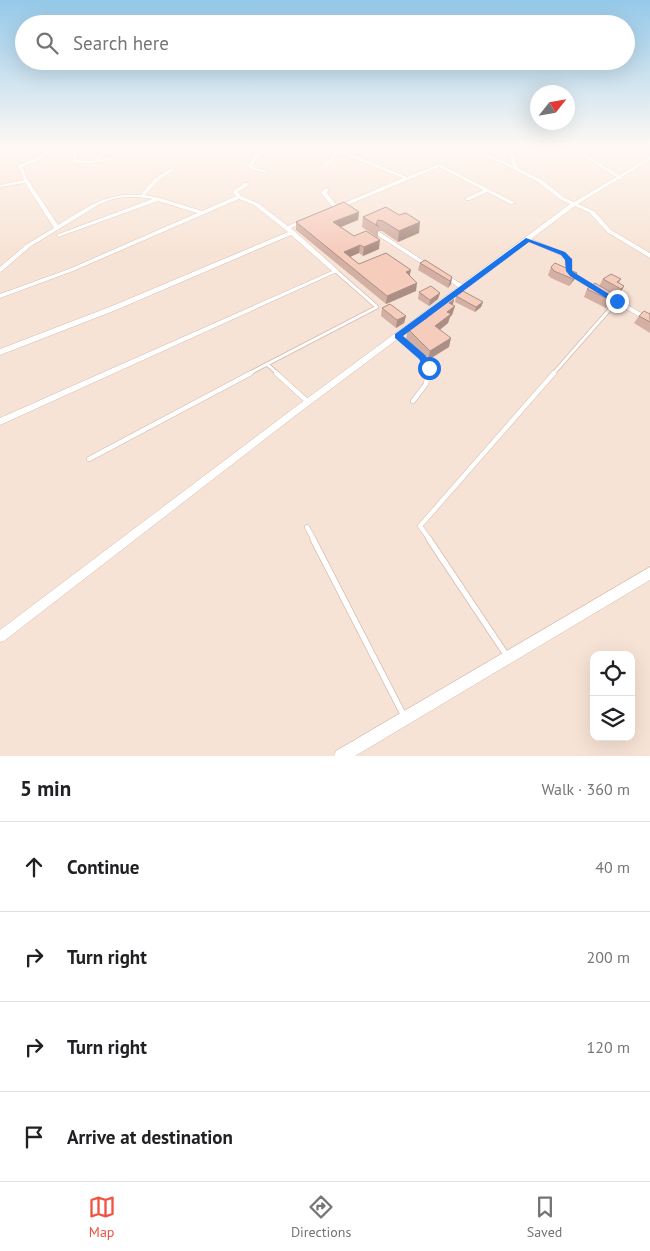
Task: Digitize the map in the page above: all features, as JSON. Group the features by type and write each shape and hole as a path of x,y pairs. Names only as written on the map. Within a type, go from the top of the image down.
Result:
{"street":[{"path":"0,186 19,182"},
{"path":"27,182 56,227"},
{"path":"143,195 154,182"},
{"path":"328,211 396,182"},
{"path":"472,182 513,202"},
{"path":"542,182 563,199 592,212 609,231 650,256"},
{"path":"0,637 308,402 529,240 574,204 612,182"},
{"path":"0,422 336,271 256,204 238,197 235,192 247,184"},
{"path":"327,189 324,193 336,208"},
{"path":"468,199 487,190"},
{"path":"0,270 29,245 56,227 104,200 120,195 143,195 158,198 202,213"},
{"path":"0,296 71,270 238,197"},
{"path":"59,235 158,198"},
{"path":"0,352 114,308 312,218"},
{"path":"379,234 463,288"},
{"path":"529,240 563,254 569,259 569,271 572,275 650,321"},
{"path":"341,756 650,573"}],"lane":[{"path":"89,459 378,307 336,271"},
{"path":"509,658 420,526 617,301"},
{"path":"398,336 422,357 429,368 426,384 412,401"},
{"path":"267,364 308,402"},
{"path":"307,527 405,718"}],"shaded area":[{"path":"0,182 650,182 650,756 0,756"}],"building":[{"path":"344,202 359,212 333,222 354,236 366,231 380,240 364,247 360,245 344,252 359,264 386,253 411,270 406,272 417,283 387,296 296,222"},
{"path":"386,207 399,215 406,213 420,222 399,231 378,220 376,224 379,227 363,217"},
{"path":"425,260 452,277 450,281 420,263"},
{"path":"555,263 577,273 573,279 554,271 551,267"},
{"path":"611,274 621,279 617,282 624,286 621,289 603,279"},
{"path":"595,283 615,295 610,300 587,289"},
{"path":"431,286 440,293 430,300 419,292"},
{"path":"463,291 483,302 476,307 456,296"},
{"path":"449,296 454,300 449,303 455,306 447,312 451,314 435,326 451,338 430,351 408,329 427,318 425,316"},
{"path":"390,304 406,316 397,320 382,308"},
{"path":"644,311 650,314 650,322 639,316"}],"route":[{"path":"429,368 422,357 398,336 529,240 563,254 569,259 569,271 572,275 617,301"}]}
